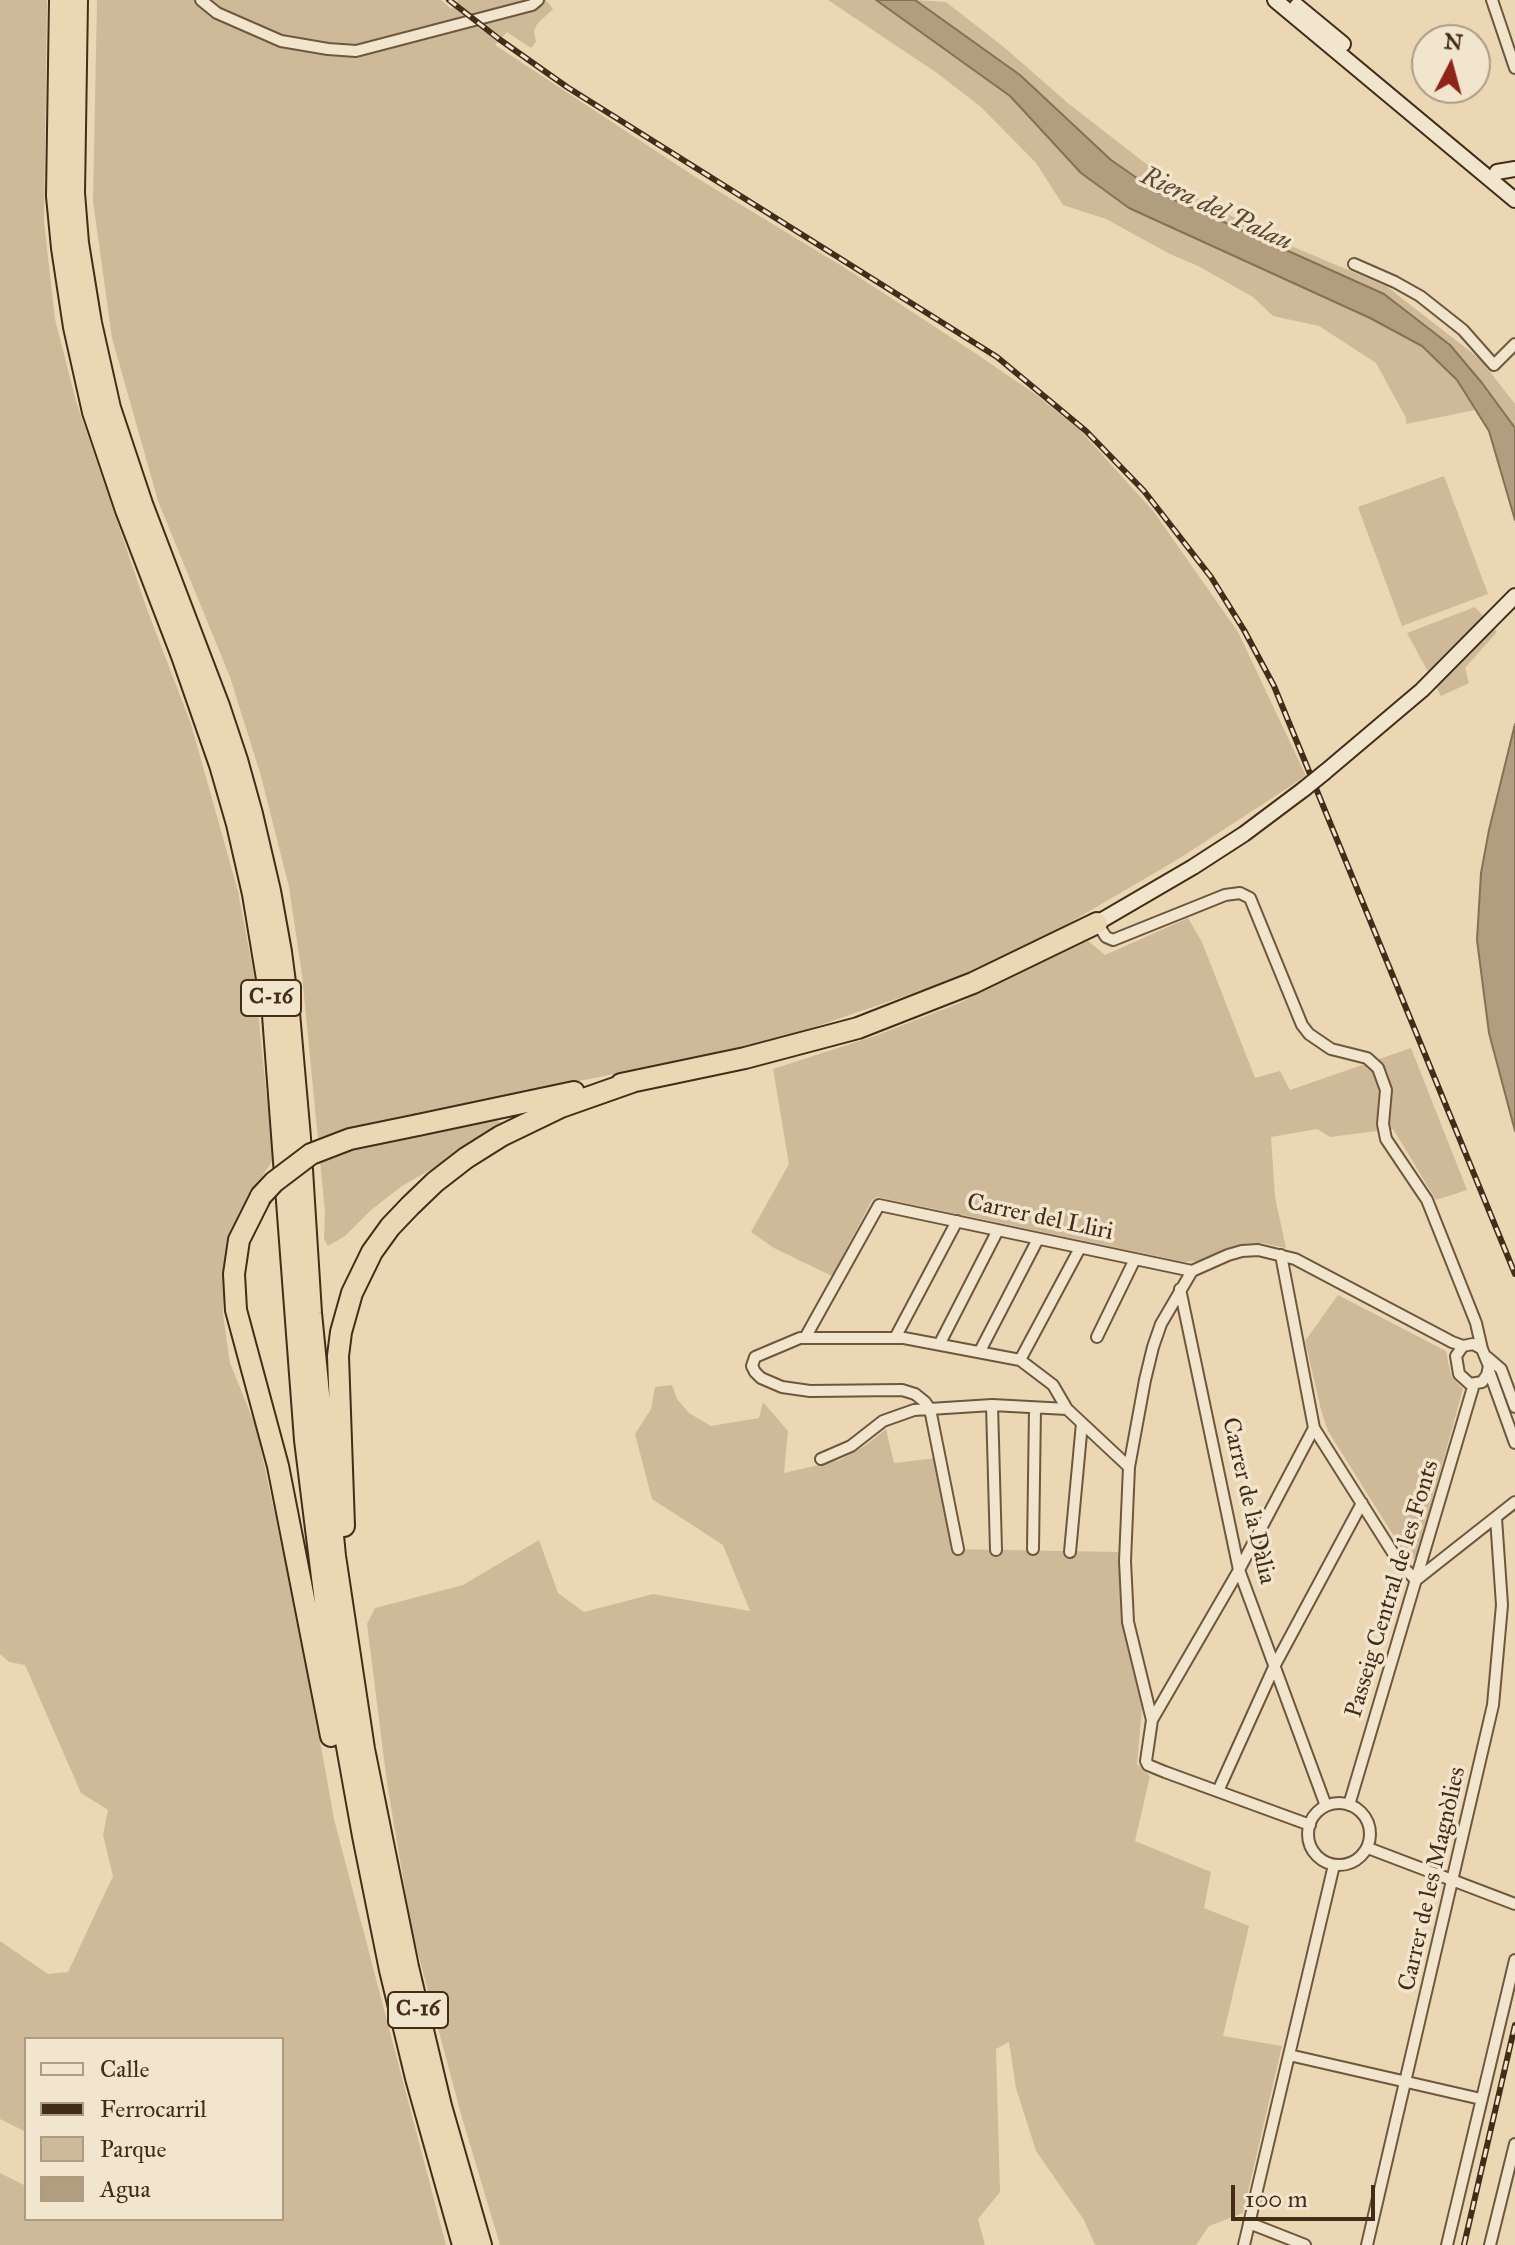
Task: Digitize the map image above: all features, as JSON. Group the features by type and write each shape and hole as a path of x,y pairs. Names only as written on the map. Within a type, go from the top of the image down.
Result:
{"highway":[{"name":"C-16","path":"60,0 57,196 77,341 93,412 121,496 187,668 220,765 237,824 264,955 273,1015 294,1315 318,1558 347,1750 402,2018 463,2245"},
{"name":"C-16","path":"77,0 74,193 78,243 91,323 110,408 128,463 237,760 256,829 281,952 300,1138 322,1437 353,1682 379,1835 408,1967 441,2106 481,2245"},
{"path":"402,2018 381,1964 357,1869 276,1454 236,1310 236,1256 245,1225 261,1196 311,1154 350,1139 745,1058 858,1028 973,983 1097,923"},
{"path":"353,1682 353,1627 341,1476 338,1356 345,1317 359,1276 390,1227 435,1182 466,1158 501,1136 561,1107 632,1082"}],"main road":[{"path":"1275,0 1515,200"},
{"path":"1290,0 1515,188"},
{"path":"1497,172 1515,169"},
{"path":"1097,923 1244,834 1304,789 1422,690 1515,596"}],"street":[{"path":"201,0 217,13 281,41 356,51 532,5 538,0"},
{"path":"1492,0 1515,68"},
{"path":"1354,264 1395,282 1442,312 1494,365 1515,344"},
{"path":"1097,923 1106,937 1113,940 1225,895 1246,895 1253,903 1302,1025 1322,1045 1367,1058 1378,1068 1386,1090 1383,1124 1386,1139 1427,1200 1476,1323 1489,1371 1515,1443"},
{"name":"Carrer del Lliri","path":"805,1338 879,1205 1192,1271"},
{"path":"895,1338 957,1221"},
{"path":"940,1343 998,1230"},
{"path":"980,1351 1038,1239"},
{"path":"1020,1360 1080,1248"},
{"path":"1152,1720 1128,1622 1125,1561 1129,1467 1153,1347 1161,1324 1192,1271 1242,1251 1258,1250 1295,1259 1447,1340 1463,1346 1473,1344 1501,1369 1515,1407"},
{"path":"1281,1255 1314,1428 1400,1564 1416,1580 1515,1502"},
{"path":"1097,1337 1135,1259"},
{"name":"Carrer de la Dàlia","path":"1180,1289 1239,1570 1326,1806"},
{"path":"958,1549 930,1409 921,1398 902,1390 804,1390 771,1383 755,1372 752,1366 755,1357 805,1338 895,1338 940,1343 1020,1360 1053,1385 1067,1409 1129,1467"},
{"path":"1463,1346 1456,1356 1461,1378 1474,1384 1482,1382 1489,1371"},
{"name":"Passeig Central de les Fonts","path":"1349,1805 1474,1384"},
{"path":"821,1459 851,1446 883,1421 900,1414 992,1405 1067,1409"},
{"path":"992,1405 996,1550"},
{"path":"1033,1549 1035,1408"},
{"path":"1070,1552 1082,1423"},
{"path":"1310,1825 1148,1765 1146,1752 1152,1720 1239,1570 1314,1428"},
{"path":"1218,1791 1275,1665 1362,1503"},
{"name":"Carrer de les Magnòlies","path":"1367,2245 1488,1730 1499,1659 1502,1605 1496,1518"},
{"path":"1339,1803 1349,1805 1367,1820 1371,1834 1368,1848 1350,1864 1334,1865 1314,1852 1308,1837 1310,1825 1317,1812 1326,1806 1339,1803"},
{"path":"1368,1848 1512,1903"},
{"path":"1244,2245 1334,1865"},
{"path":"1447,2245 1515,1960"},
{"path":"1289,2055 1481,2099"},
{"path":"1490,2245 1515,2144"},
{"path":"1249,2223 1305,2245"}],"green space":[{"path":"0,0 47,0 44,222 55,319 76,401 148,612 191,724 238,891 255,981 273,1160 245,1202 227,1242 223,1314 230,1363 256,1427 301,1635 334,1819 446,2245 0,2245 0,2173 24,2185 24,2221 284,2221 284,2037 24,2037 24,2131 0,2119 0,1941 48,1974 68,1972 113,1876 103,1835 108,1810 81,1793 25,1665 9,1662 0,1654"},
{"path":"97,0 441,0 451,9 458,0 546,0 553,9 537,24 534,31 536,42 531,48 507,32 495,45 697,178 845,268 978,355 1079,429 1154,512 1238,632 1306,776 1180,858 1047,936 946,982 788,1036 413,1114 409,1124 494,1120 504,1123 499,1131 402,1186 371,1210 345,1236 328,1246 324,1239 325,1212 302,975 289,887 261,776 230,677 158,501 112,338 93,201"},
{"path":"828,0 876,0 1010,96 1081,173 1136,212 1415,341 1452,374 1475,410 1406,424 1406,418 1376,363 1319,326 1273,316 1253,297 1198,266 1106,219 1063,205 1036,163 981,107 937,73"},
{"path":"915,0 946,2 1176,187 1277,240 1386,286 1480,359 1515,404 1515,428 1450,345 1384,294 1148,187 1111,160 1020,75"},
{"path":"1444,476 1488,594 1402,626 1358,507"},
{"path":"1475,607 1497,632 1465,668 1469,683 1441,696 1407,633"},
{"path":"1188,918 1202,942 1255,1078 1280,1071 1290,1090 1411,1048 1467,1190 1436,1200 1393,1129 1330,1137 1317,1129 1271,1137 1275,1197 1286,1248 1250,1244 1197,1261 1184,1262 877,1197 872,1200 832,1276 774,1248 751,1232 789,1164 773,1069 875,1036 957,1004 1088,941 1105,955"},
{"path":"1338,1295 1446,1351 1451,1376 1463,1389 1417,1555 1413,1559 1407,1557 1328,1431 1321,1410 1305,1341"},
{"path":"672,1385 677,1399 689,1413 711,1426 759,1418 763,1402 788,1431 784,1473 840,1460 886,1429 894,1463 936,1458 951,1549 1118,1552 1123,1626 1142,1708 1137,1764 1150,1776 1135,1841 1211,1872 1204,1908 1249,1926 1223,2036 1282,2046 1243,2213 1209,2226 1196,2245 1095,2245 1084,2220 1036,2151 1016,2088 1009,2042 996,2049 1000,2192 978,2219 985,2245 500,2245 412,1931 387,1783 367,1624 375,1608 463,1585 539,1540 558,1593 584,1612 653,1594 750,1611 723,1545 652,1499 635,1434 651,1409 655,1387"}],"water":[{"path":"876,0 915,0 1020,75 1111,160 1157,192 1384,294 1450,345 1515,428 1515,520 1489,431 1457,380 1422,346 1370,318 1129,208 1081,173 1010,96"},
{"path":"1515,724 1515,1131 1489,1033 1477,940 1481,873"}],"railway":[{"path":"449,0 567,87 997,357 1086,431 1144,491 1211,577 1274,686 1515,1274"},
{"path":"1464,2245 1515,2025"}],"water label":[{"name":"Riera del Palau","path":"1216,210"}]}
